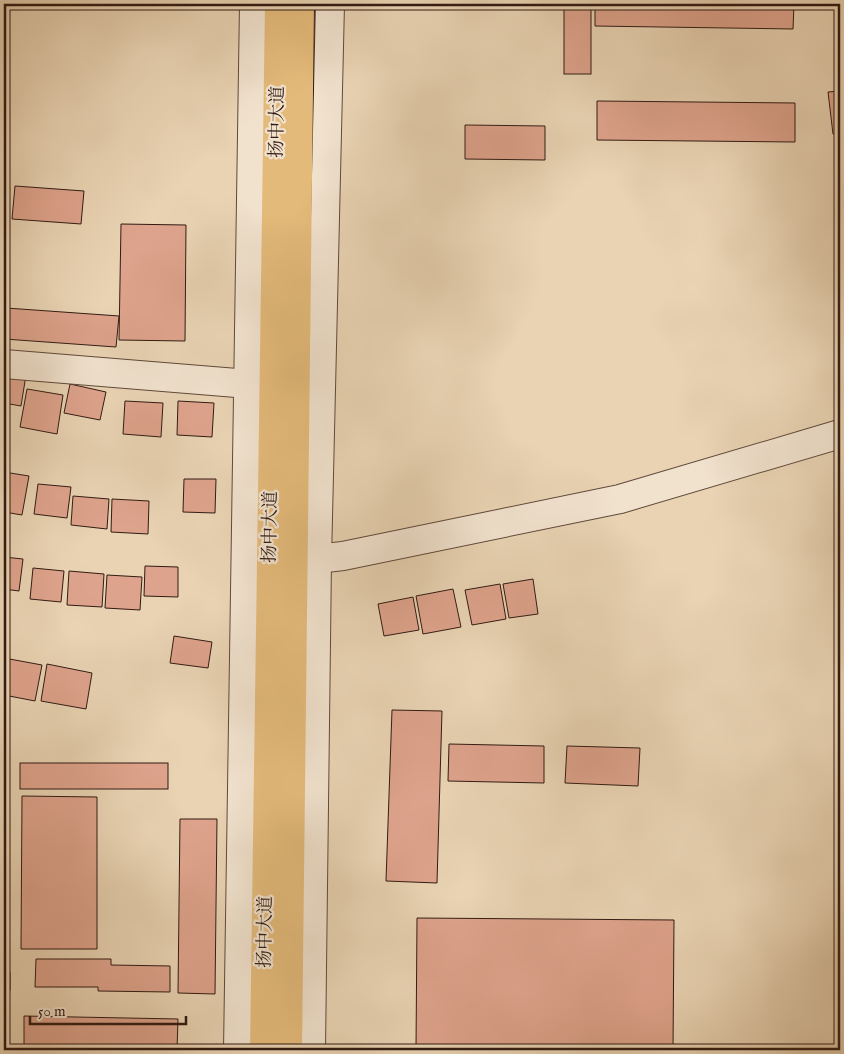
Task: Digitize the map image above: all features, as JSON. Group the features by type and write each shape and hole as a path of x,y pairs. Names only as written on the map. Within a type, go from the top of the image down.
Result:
{"main road":[{"name":"扬中大道","path":"264,1050 293,561 274,415 279,4"},
{"name":"扬中大道","path":"288,1050 300,4"}],"street":[{"path":"238,1050 254,4"},
{"path":"311,1050 293,561 330,4"},
{"path":"4,364 249,384"},
{"path":"249,384 250,411 274,415"},
{"path":"293,561 343,556 620,499 840,434"}],"building":[{"path":"564,4 591,4 591,74 564,74"},
{"path":"595,4 794,4 793,29 595,26"},
{"path":"4,37 9,37 8,81 4,81"},
{"path":"840,91 840,133 833,134 828,92"},
{"path":"597,101 795,103 795,142 597,140"},
{"path":"465,125 545,126 545,160 465,159"},
{"path":"15,186 84,191 81,224 12,219"},
{"path":"121,224 186,225 185,341 119,340"},
{"path":"6,308 119,316 116,347 4,339"},
{"path":"4,372 26,375 21,406 4,403"},
{"path":"70,384 106,392 100,420 64,413"},
{"path":"27,389 63,395 57,434 20,427"},
{"path":"125,401 163,403 161,437 123,434"},
{"path":"178,401 214,403 212,437 177,435"},
{"path":"4,472 29,476 22,515 4,512"},
{"path":"184,479 216,479 215,513 183,512"},
{"path":"38,484 71,487 67,518 34,514"},
{"path":"73,496 109,499 107,529 71,525"},
{"path":"112,499 149,501 148,534 111,532"},
{"path":"4,557 23,559 19,591 4,589"},
{"path":"145,566 178,567 178,597 144,596"},
{"path":"33,568 64,571 61,602 30,599"},
{"path":"69,571 104,574 102,607 67,605"},
{"path":"107,575 142,577 140,610 105,608"},
{"path":"533,579 538,614 509,618 503,584"},
{"path":"500,584 506,619 472,625 465,590"},
{"path":"453,589 461,627 423,634 416,596"},
{"path":"413,597 419,630 384,636 378,604"},
{"path":"174,636 212,642 208,668 170,663"},
{"path":"4,658 42,665 35,701 4,695"},
{"path":"47,664 92,673 86,709 41,701"},
{"path":"392,710 442,711 437,883 386,881"},
{"path":"449,744 544,746 544,783 448,781"},
{"path":"567,746 640,748 638,786 565,783"},
{"path":"20,763 168,763 168,789 20,789"},
{"path":"22,796 97,797 97,949 21,949"},
{"path":"180,819 217,819 215,994 178,993"},
{"path":"417,918 674,920 673,1050 416,1050"},
{"path":"36,959 111,959 111,965 170,966 170,992 98,991 98,987 35,987"},
{"path":"4,972 10,972 10,990 4,990"},
{"path":"24,1016 178,1019 177,1050 24,1050"}]}
